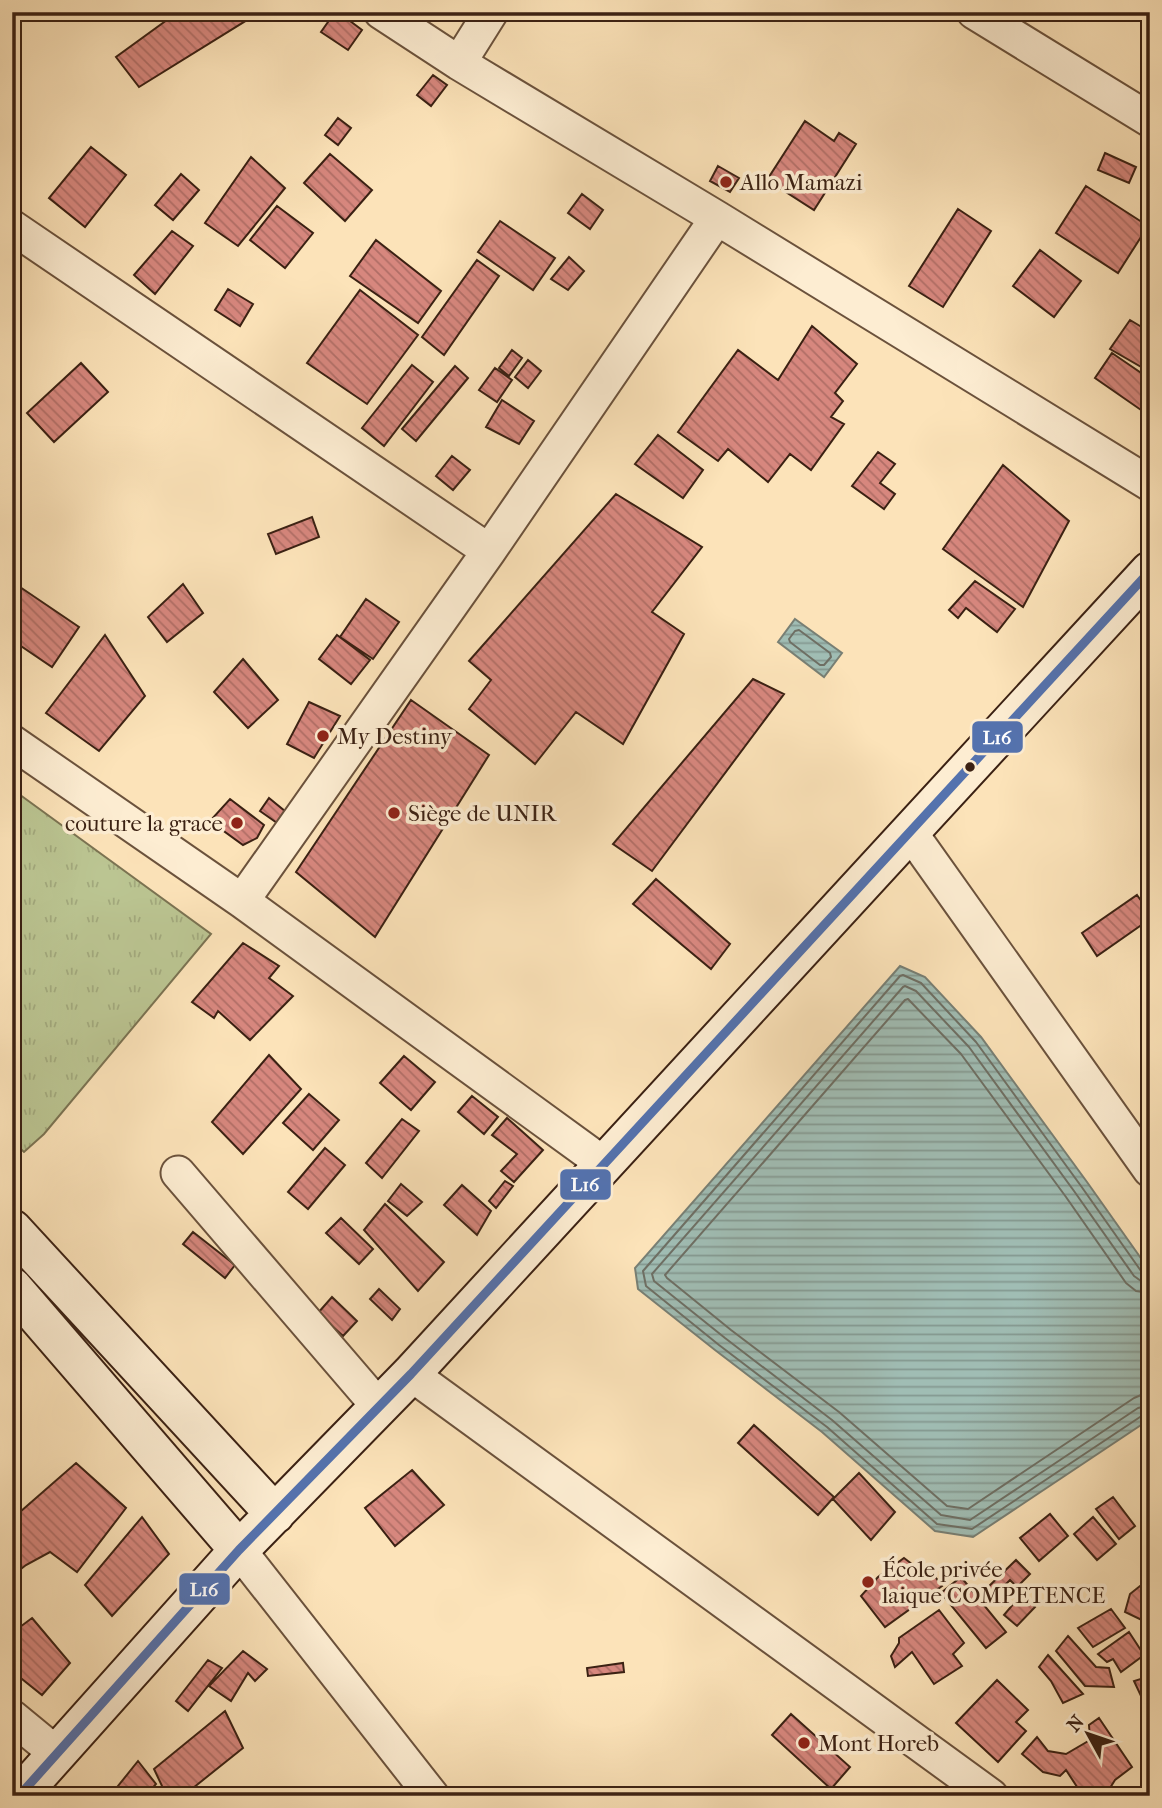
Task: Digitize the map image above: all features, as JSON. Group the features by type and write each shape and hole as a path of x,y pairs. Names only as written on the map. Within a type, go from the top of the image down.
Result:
{"street":[{"path":"381,12 459,63 1150,484"},
{"path":"459,63 491,12"},
{"path":"974,12 1150,120"},
{"path":"242,901 489,551 717,219"},
{"path":"12,227 489,551"},
{"path":"19,1796 239,1550 411,1374 592,1155 909,832 1150,571"},
{"path":"12,742 242,901 592,1155"},
{"path":"909,832 1150,1170"},
{"path":"178,1173 379,1407"},
{"path":"12,1229 275,1514"},
{"path":"12,1287 239,1550 432,1796"},
{"path":"411,1374 990,1796"},
{"path":"12,1717 57,1754"}],"green space":[{"path":"12,789 211,934 44,1134 24,1152 12,1141"}],"water":[{"path":"795,619 842,653 824,677 778,642"},
{"path":"900,966 925,977 981,1037 1150,1271 1150,1419 973,1537 935,1531 822,1432 638,1289 635,1268"}],"building":[{"path":"178,12 260,12 139,87 116,57"},
{"path":"335,12 362,30 348,50 321,32"},
{"path":"433,75 447,85 431,106 417,95"},
{"path":"338,118 351,128 338,145 325,135"},
{"path":"805,121 834,141 839,133 856,144 814,210 767,180"},
{"path":"91,147 126,175 85,227 49,198"},
{"path":"1105,153 1136,167 1129,183 1098,170"},
{"path":"330,154 372,190 345,221 304,183"},
{"path":"251,157 285,188 238,246 205,223"},
{"name":"Allo Mamazi","path":"718,166 739,178 730,192 710,181"},
{"path":"181,174 199,190 173,220 155,205"},
{"path":"1086,186 1148,226 1118,273 1056,233"},
{"path":"582,194 603,210 590,229 568,213"},
{"path":"277,206 313,233 285,268 250,240"},
{"path":"958,209 991,231 943,307 909,286"},
{"path":"500,221 555,258 533,290 478,252"},
{"path":"172,231 193,246 155,294 134,275"},
{"path":"376,240 441,291 418,323 350,276"},
{"path":"1040,250 1081,281 1054,317 1013,286"},
{"path":"569,257 584,271 568,290 551,279"},
{"path":"477,260 499,276 444,355 422,337"},
{"path":"228,289 253,304 240,326 215,310"},
{"path":"360,290 418,335 367,404 307,363"},
{"path":"1130,320 1150,332 1150,372 1110,349"},
{"path":"812,326 857,364 835,393 843,401 831,417 844,424 811,470 790,454 768,482 728,449 718,461 678,432 738,350 778,380"},
{"path":"512,350 522,358 509,376 499,368"},
{"path":"1112,353 1150,379 1150,398 1141,410 1095,378"},
{"path":"528,360 541,371 528,388 515,377"},
{"path":"81,363 108,392 54,442 27,413"},
{"path":"412,365 433,382 384,446 362,428"},
{"path":"455,366 468,378 416,441 402,429"},
{"path":"495,368 512,380 497,402 479,390"},
{"path":"502,400 534,421 519,444 486,427"},
{"path":"658,435 703,470 683,498 635,464"},
{"path":"878,452 895,464 880,483 895,494 884,509 852,486"},
{"path":"452,456 470,470 453,490 436,476"},
{"path":"1003,465 1069,521 1023,607 943,549"},
{"path":"616,494 702,547 652,612 684,634 623,744 576,712 535,764 469,709 491,680 469,661"},
{"path":"312,517 319,537 276,554 268,534"},
{"path":"975,581 1015,609 997,632 966,608 958,618 949,610"},
{"path":"183,584 203,613 167,642 148,617"},
{"path":"20,587 79,627 52,667 12,640 12,598"},
{"path":"366,599 399,622 373,659 340,637"},
{"path":"105,635 145,696 99,751 46,713"},
{"path":"337,635 370,660 351,684 319,659"},
{"path":"243,659 278,700 248,728 214,692"},
{"path":"753,679 784,694 652,871 613,844"},
{"name":"Siège de UNIR","path":"411,700 489,755 375,937 296,872"},
{"path":"309,702 340,716 314,758 287,744"},
{"path":"269,798 286,812 277,823 260,811"},
{"name":"couture la grace","path":"230,799 264,825 257,838 243,845 210,821"},
{"path":"656,879 730,944 711,969 633,904"},
{"path":"1137,895 1150,913 1150,919 1097,956 1082,933"},
{"path":"243,943 279,966 269,978 293,996 250,1040 218,1011 214,1018 192,1002"},
{"path":"269,1055 301,1089 243,1154 212,1122"},
{"path":"404,1056 435,1082 411,1110 380,1083"},
{"path":"309,1094 339,1120 313,1150 283,1123"},
{"path":"472,1096 498,1117 484,1134 458,1112"},
{"path":"507,1118 543,1150 514,1182 501,1171 517,1154 492,1135"},
{"path":"402,1119 419,1131 382,1178 366,1163"},
{"path":"325,1148 345,1165 308,1209 288,1192"},
{"path":"505,1181 513,1186 496,1208 489,1201"},
{"path":"401,1184 422,1202 407,1216 388,1201"},
{"path":"462,1185 491,1211 477,1235 444,1205"},
{"path":"385,1204 444,1262 418,1291 364,1230"},
{"path":"341,1218 373,1249 359,1264 326,1233"},
{"path":"193,1232 235,1265 225,1278 183,1244"},
{"path":"379,1289 400,1309 392,1320 370,1299"},
{"path":"332,1297 357,1321 343,1336 318,1313"},
{"path":"754,1425 834,1497 818,1515 738,1443"},
{"path":"76,1463 126,1508 77,1572 50,1552 12,1576 12,1519"},
{"path":"412,1470 444,1505 395,1546 365,1508"},
{"path":"859,1473 895,1512 871,1540 833,1499"},
{"path":"1113,1497 1135,1526 1119,1539 1096,1509"},
{"path":"1050,1514 1068,1536 1039,1561 1020,1538"},
{"path":"142,1517 169,1554 112,1616 85,1585"},
{"path":"1093,1517 1116,1544 1097,1560 1074,1534"},
{"path":"904,1558 921,1571 927,1566 942,1586 885,1627 861,1596 878,1577"},
{"path":"1016,1560 1030,1574 1017,1587 1010,1580 1006,1584 1014,1593 1002,1605 986,1589"},
{"path":"961,1577 1006,1632 986,1648 941,1593"},
{"path":"1150,1578 1150,1619 1146,1622 1125,1612 1130,1594"},
{"path":"1021,1595 1035,1607 1017,1626 1004,1615"},
{"path":"1111,1609 1125,1628 1093,1647 1078,1628"},
{"path":"939,1610 964,1643 953,1654 962,1666 934,1684 912,1652 895,1667 891,1656 899,1638"},
{"path":"32,1618 70,1663 42,1695 12,1671 12,1633"},
{"path":"1129,1632 1144,1655 1121,1672 1113,1659 1107,1662 1098,1654"},
{"path":"1068,1636 1096,1667 1109,1668 1114,1687 1085,1686 1056,1651"},
{"path":"243,1651 267,1669 255,1681 248,1673 231,1701 209,1686"},
{"path":"1048,1655 1083,1694 1063,1703 1051,1681 1039,1667"},
{"path":"208,1660 222,1668 188,1711 176,1701"},
{"path":"623,1663 624,1672 588,1676 587,1668"},
{"path":"1150,1676 1150,1702 1149,1698 1141,1696 1134,1681"},
{"path":"997,1680 1028,1710 1016,1722 1026,1731 998,1762 956,1723"},
{"path":"225,1711 243,1748 183,1796 170,1796 154,1769"},
{"path":"791,1714 850,1767 831,1789 772,1735"},
{"path":"1099,1718 1132,1767 1115,1780 1110,1788 1095,1796 1083,1796 1066,1770 1060,1776 1043,1772 1022,1754 1037,1737 1048,1751 1066,1754 1090,1740 1089,1725"},
{"path":"138,1761 156,1784 146,1796 110,1796"}],"transit line":[{"name":"L16","path":"19,1796 239,1550 411,1374 1150,571"}],"place":[{"name":"Allo Mamazi","path":"726,182"},
{"name":"My Destiny","path":"323,736"},
{"name":"Siège de UNIR","path":"394,813"},
{"name":"couture la grace","path":"237,823"},
{"name":"École privée laique COMPETENCE","path":"868,1582"},
{"name":"Mont Horeb","path":"804,1743"}]}
